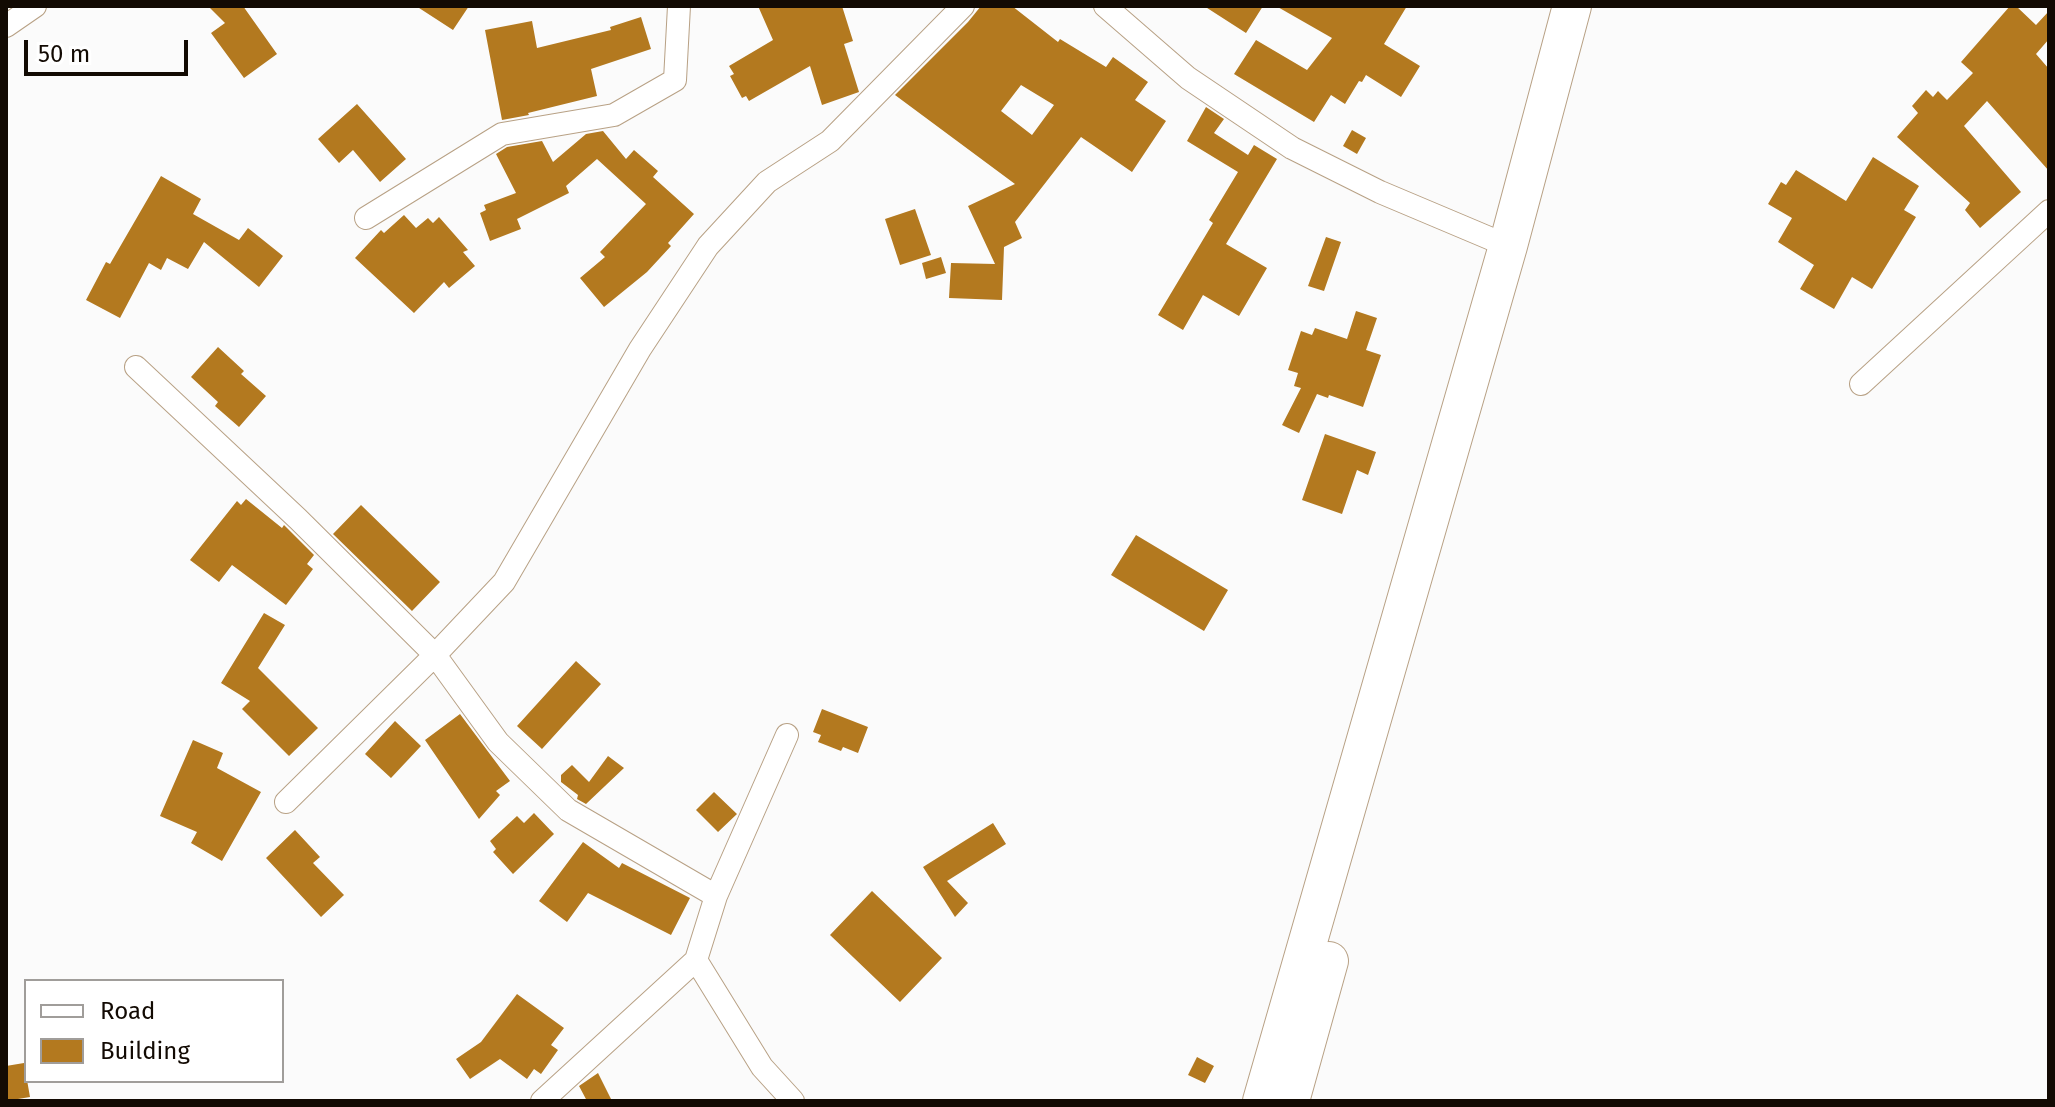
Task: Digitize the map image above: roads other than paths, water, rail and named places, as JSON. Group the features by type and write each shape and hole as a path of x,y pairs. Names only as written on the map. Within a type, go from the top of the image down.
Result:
{"highway":[{"path":"1262,1101 1508,246 1572,6"},
{"path":"1290,1101 1599,6"}],"street":[{"path":"6,26 35,6"},
{"path":"366,218 502,134 614,115 675,80 679,6"},
{"path":"286,802 504,582 640,349 708,246 767,182 830,141 963,6"},
{"path":"1105,6 1188,78 1292,148 1380,192 1508,246"},
{"path":"1861,384 2049,211"},
{"path":"136,367 298,519 435,655 498,742 568,810 716,896"},
{"path":"542,1101 696,960 716,896 787,735"},
{"path":"696,960 762,1067 793,1101"}]}
